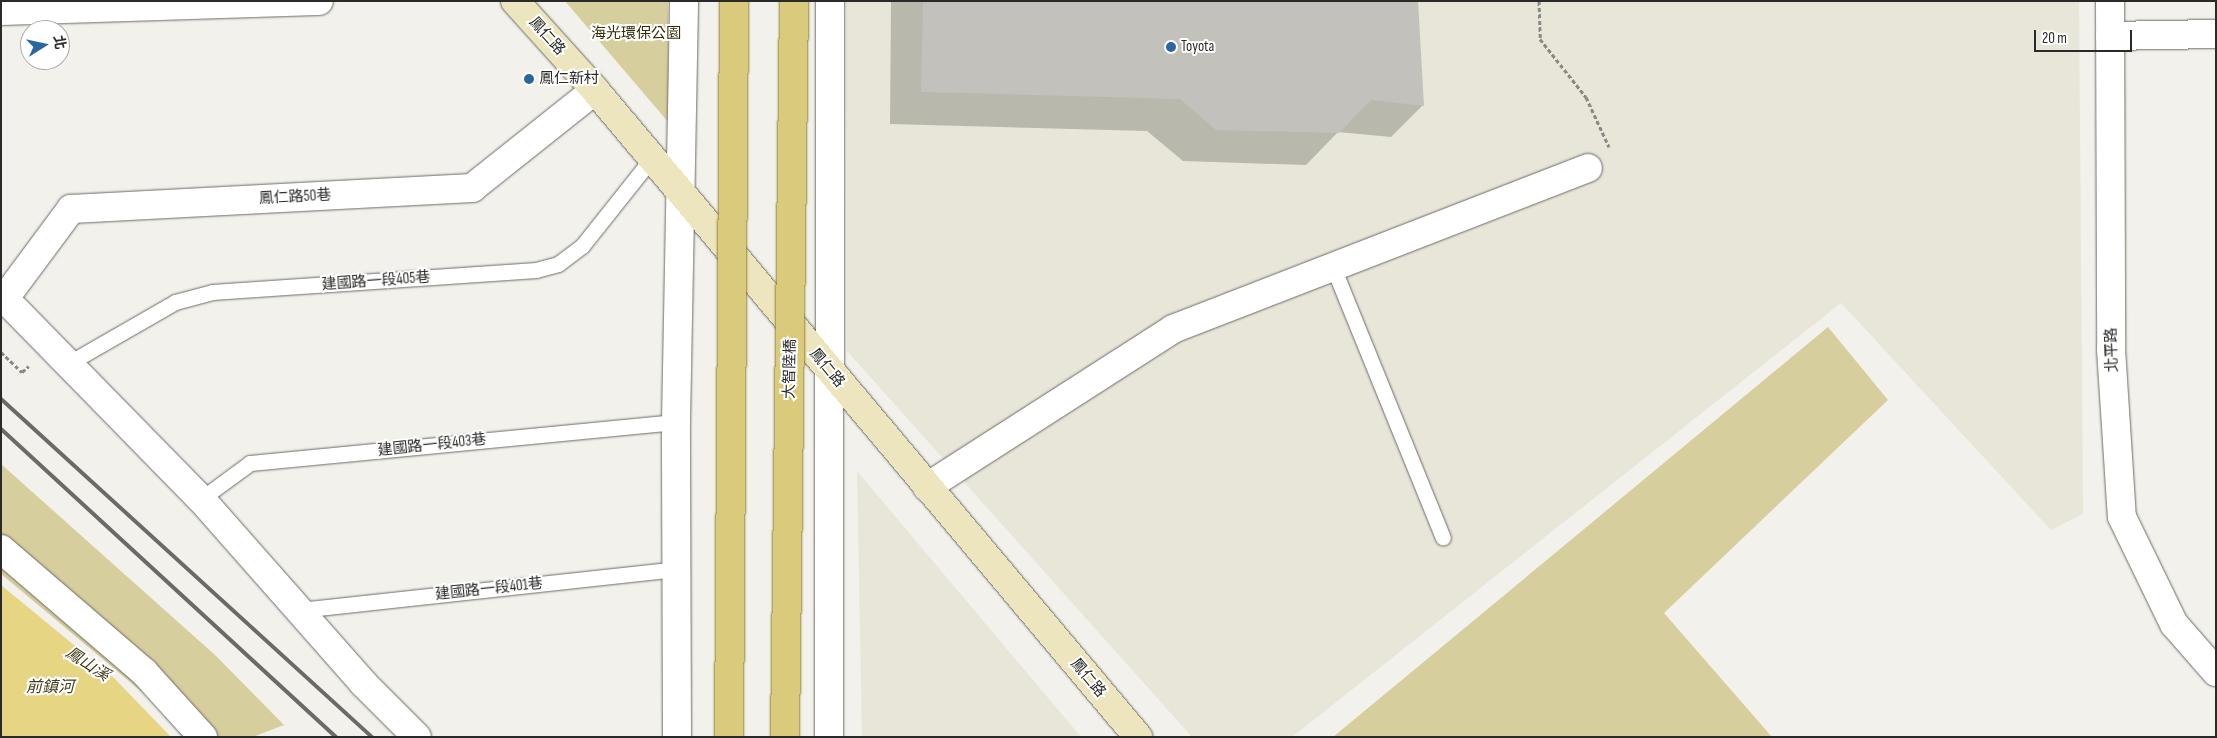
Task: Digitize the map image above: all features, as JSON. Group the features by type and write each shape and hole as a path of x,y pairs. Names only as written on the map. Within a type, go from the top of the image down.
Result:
{"main road":[{"path":"729,737 734,1"},
{"name":"大智陸橋","path":"786,737 794,1"}],"street":[{"path":"1,11 319,1"},
{"name":"鳳仁路","path":"515,1 595,90 1138,737"},
{"path":"677,737 678,569 676,422 683,194 684,1"},
{"path":"829,737 830,1"},
{"name":"北平路","path":"2110,1 2112,348 2122,517 2174,624 2212,660"},
{"path":"2110,36 2216,34"},
{"name":"鳳仁路50巷","path":"3,296 71,209 472,188 595,90"},
{"path":"927,487 1173,329 1588,168"},
{"path":"3,296 200,499 300,610 363,684 417,737"},
{"path":"1,548 144,672 203,737"}],"lane":[{"name":"建國路一段405巷","path":"69,363 175,302 212,292 536,270 558,264 582,246 652,158"},
{"path":"1333,267 1443,538"},
{"name":"建國路一段403巷","path":"200,499 250,463 676,422"},
{"name":"建國路一段401巷","path":"300,610 678,569"}],"path":[{"path":"1539,1 1540,39 1586,96 1609,143 1609,160 1588,168"}],"shaded area":[{"path":"846,1 2079,1 2083,514 2051,530 1841,303 1292,737 1192,737 847,351"},
{"path":"857,471 1081,737 862,737"}],"green space":[{"name":"海光環保公園","path":"565,1 668,1 669,123"},
{"path":"1828,327 1888,400 1664,613 1772,737 1333,737"},
{"path":"1,464 215,655 284,725 253,737 196,737 1,574"}],"water":[{"name":"前鎮河","path":"1,585 114,678 171,737 1,737"}],"building":[{"name":"Toyota","path":"923,1 1418,1 1424,106 1371,100 1339,133 1216,130 1180,99 921,92"}],"railway":[{"path":"1,399 372,737"},
{"path":"1,429 336,737"}],"place":[{"name":"Toyota","path":"1171,47"},
{"name":"鳳仁新村","path":"529,79"}],"water label":[{"name":"鳳山溪","path":"87,665"}]}
